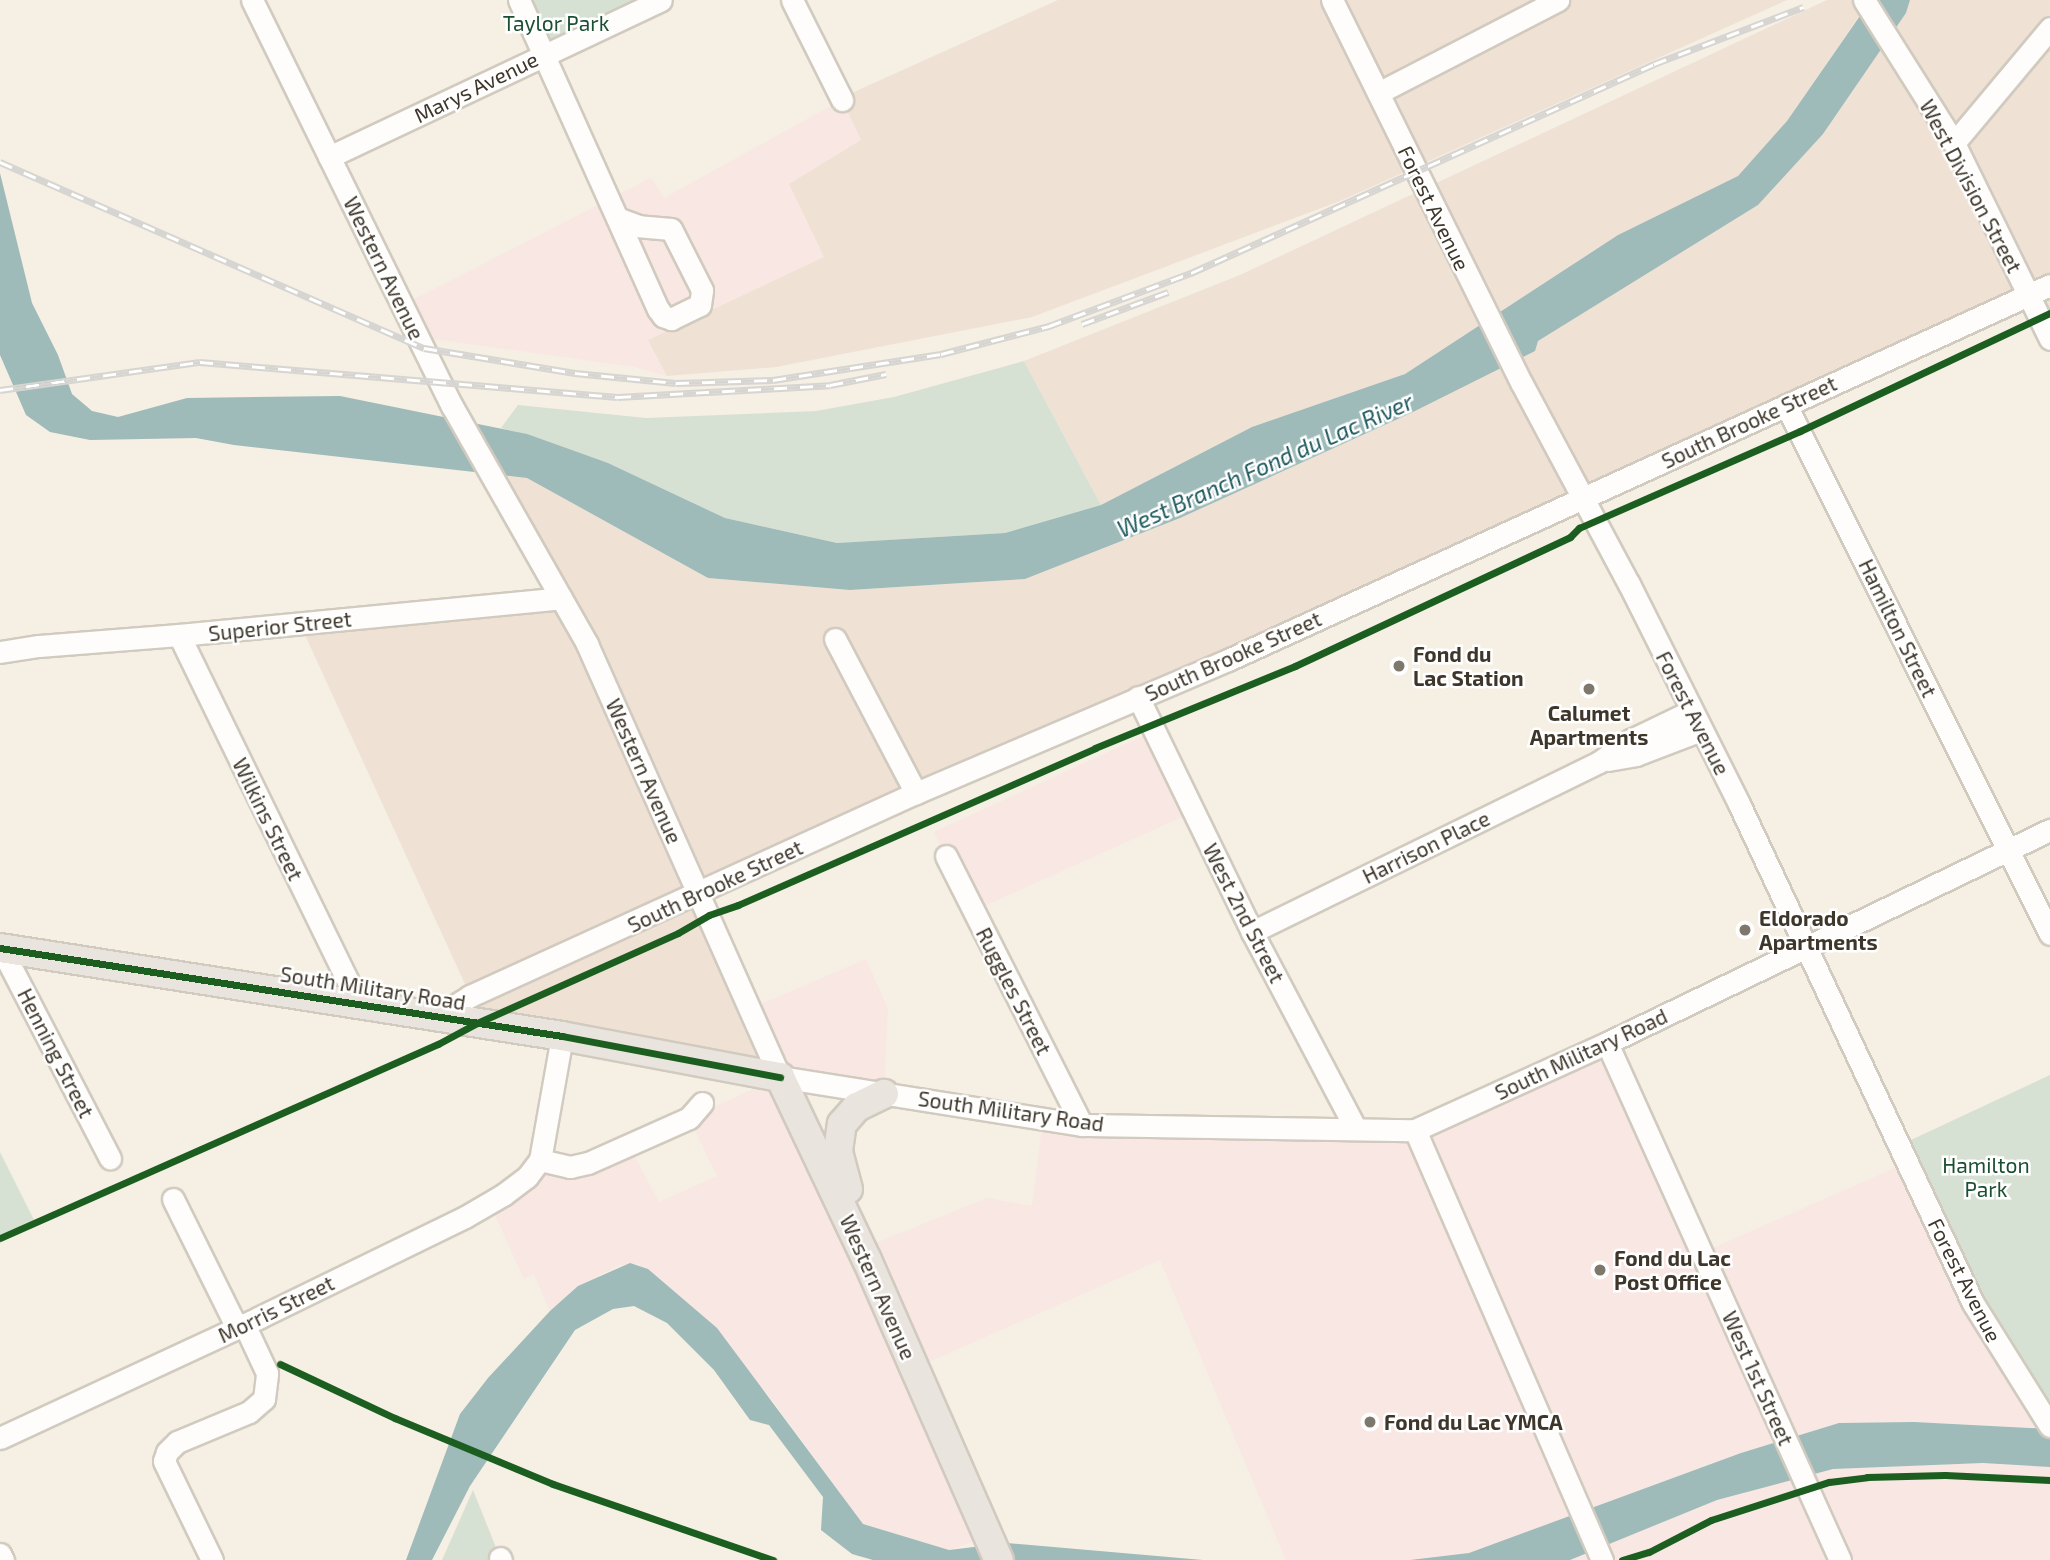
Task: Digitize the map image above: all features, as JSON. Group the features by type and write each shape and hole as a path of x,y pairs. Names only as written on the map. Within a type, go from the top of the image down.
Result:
{"main road":[{"name":"South Military Road","path":"1,948 358,1002 562,1036 780,1077"},
{"name":"Western Avenue","path":"780,1077 867,1259 994,1548"},
{"path":"867,1259 838,1152 839,1135 848,1114 884,1094"}],"street":[{"name":"Western Avenue","path":"252,0 452,406 592,656 780,1077"},
{"path":"519,0 545,53 617,218 663,316 671,319 700,305 702,290 671,229 639,226 617,218"},
{"name":"Marys Avenue","path":"329,157 661,0"},
{"path":"792,0 842,100"},
{"name":"Forest Avenue","path":"1332,0 1522,384 1629,584 1808,947 1973,1303 2050,1426"},
{"path":"1378,93 1559,0"},
{"name":"West Division Street","path":"1864,0 1954,144 2050,340"},
{"path":"1954,144 2050,28"},
{"name":"South Brooke Street","path":"438,1016 470,996 916,793 1582,499 2050,285"},
{"name":"Hamilton Street","path":"1786,405 2050,934"},
{"name":"Superior Street","path":"0,653 39,646 561,598"},
{"name":"Wilkins Street","path":"179,635 358,1002"},
{"path":"835,639 916,793"},
{"name":"West 2nd Street","path":"1138,697 1252,932 1354,1127"},
{"name":"Harrison Place","path":"1252,932 1599,762 1631,740 1696,720"},
{"name":"South Military Road","path":"780,1077 1082,1125 1415,1130 1607,1043 2050,830"},
{"name":"Ruggles Street","path":"946,856 1082,1125"},
{"name":"Henning Street","path":"1,948 109,1159"},
{"path":"562,1036 540,1160 570,1167 587,1163 689,1118 702,1103"},
{"name":"West 1st Street","path":"1607,1043 1840,1560"},
{"path":"1415,1130 1601,1557"},
{"name":"Morris Street","path":"0,1438 240,1326 490,1204 527,1177 540,1160"},
{"path":"174,1199 267,1373 264,1399 248,1412 177,1442 167,1452 164,1461 212,1560"},
{"path":"0,1554 3,1560"}],"shaded area":[{"path":"1058,0 1787,0 1340,201 1032,317 776,367 667,376 648,340 824,257 789,184 861,140 842,100 854,92"},
{"path":"1827,0 1864,0 1867,5 1787,121 1738,176 1618,235 1405,374 1252,427 1101,505 1024,361 1240,275"},
{"path":"1910,0 2050,0 2050,339 2028,295 700,894 780,1077 438,1016 470,995 300,624 560,598 488,472 527,478 708,578 850,590 1025,579 1180,518 1411,413 1534,351 1538,341 1758,205 1823,134 1906,13"},
{"path":"842,100 861,140 825,257 649,339 667,376 635,367 419,337 403,305 651,178 664,198"},
{"path":"1154,731 1193,812 973,911 934,832"},
{"path":"866,959 888,1009 884,1094 781,1077 864,1248 987,1198 1032,1206 1043,1119 1415,1130 1607,1043 1702,1253 1906,1163 2050,1429 1914,1422 1839,1423 1741,1453 1469,1553 1410,1560 1286,1560 1160,1260 915,1368 989,1536 949,1550 863,1524 772,1400 664,1283 638,1264 620,1265 578,1286 550,1311 534,1274 524,1279 490,1204 540,1160 570,1167 629,1146 659,1202 717,1176 689,1118 780,1077 750,1009"},
{"path":"1983,1463 2050,1467 2050,1560 1570,1560 1717,1500 1833,1469"}],"green space":[{"name":"Taylor Park","path":"519,0 661,0 546,53"},
{"path":"1024,361 1101,505 1005,533 837,543 725,518 608,463 501,428 518,405 646,418 816,411 894,397"},
{"name":"Hamilton Park","path":"2050,1075 2050,1426 1898,1146"},
{"path":"0,1152 35,1222 0,1238"},
{"path":"473,1490 501,1560 442,1560"}],"water":[{"name":"West Branch Fond du Lac River","path":"1871,0 1910,0 1906,13 1823,134 1758,205 1538,341 1535,351 1411,413 1180,518 1025,579 850,590 708,578 527,478 234,445 196,438 90,440 50,432 26,415 0,355 0,173 32,303 58,355 72,394 92,411 118,417 187,398 340,396 527,434 608,463 725,518 837,543 1005,533 1101,505 1252,427 1405,374 1618,235 1738,176 1787,121"},
{"path":"630,1263 648,1269 717,1328 863,1524 949,1550 1007,1543 1203,1560 873,1560 852,1554 821,1530 823,1497 769,1425 750,1420 714,1370 667,1323 634,1306 613,1309 575,1330 470,1486 432,1560 406,1560 460,1414 488,1378 550,1311 578,1286"},
{"path":"1914,1422 2050,1429 2050,1467 1983,1463 1833,1469 1717,1500 1570,1560 1410,1560 1469,1553 1741,1453 1839,1423"}],"railway":[{"path":"0,162 424,348 575,373 676,383 773,380 941,354 1049,326 1191,273 1654,64 1803,7"},
{"path":"1082,324 1168,292"},
{"path":"0,390 200,362 618,397 830,385 886,374"}],"cycle path":[{"path":"0,1238 438,1044 477,1023 678,933 709,915 738,905 1095,748 1295,666 1570,537 1579,528 1800,431 2050,313"},
{"path":"0,948 562,1036 780,1077"},
{"path":"280,1364 395,1418 553,1484 773,1560"},
{"path":"1622,1560 1649,1552 1711,1520 1829,1482 1867,1477 1945,1475 2050,1480"}],"place":[{"name":"Fond du Lac Station","path":"1399,666"},
{"name":"Calumet Apartments","path":"1589,689"},
{"name":"Eldorado Apartments","path":"1745,930"},
{"name":"Fond du Lac Post Office","path":"1600,1270"},
{"name":"Fond du Lac YMCA","path":"1370,1422"}]}
